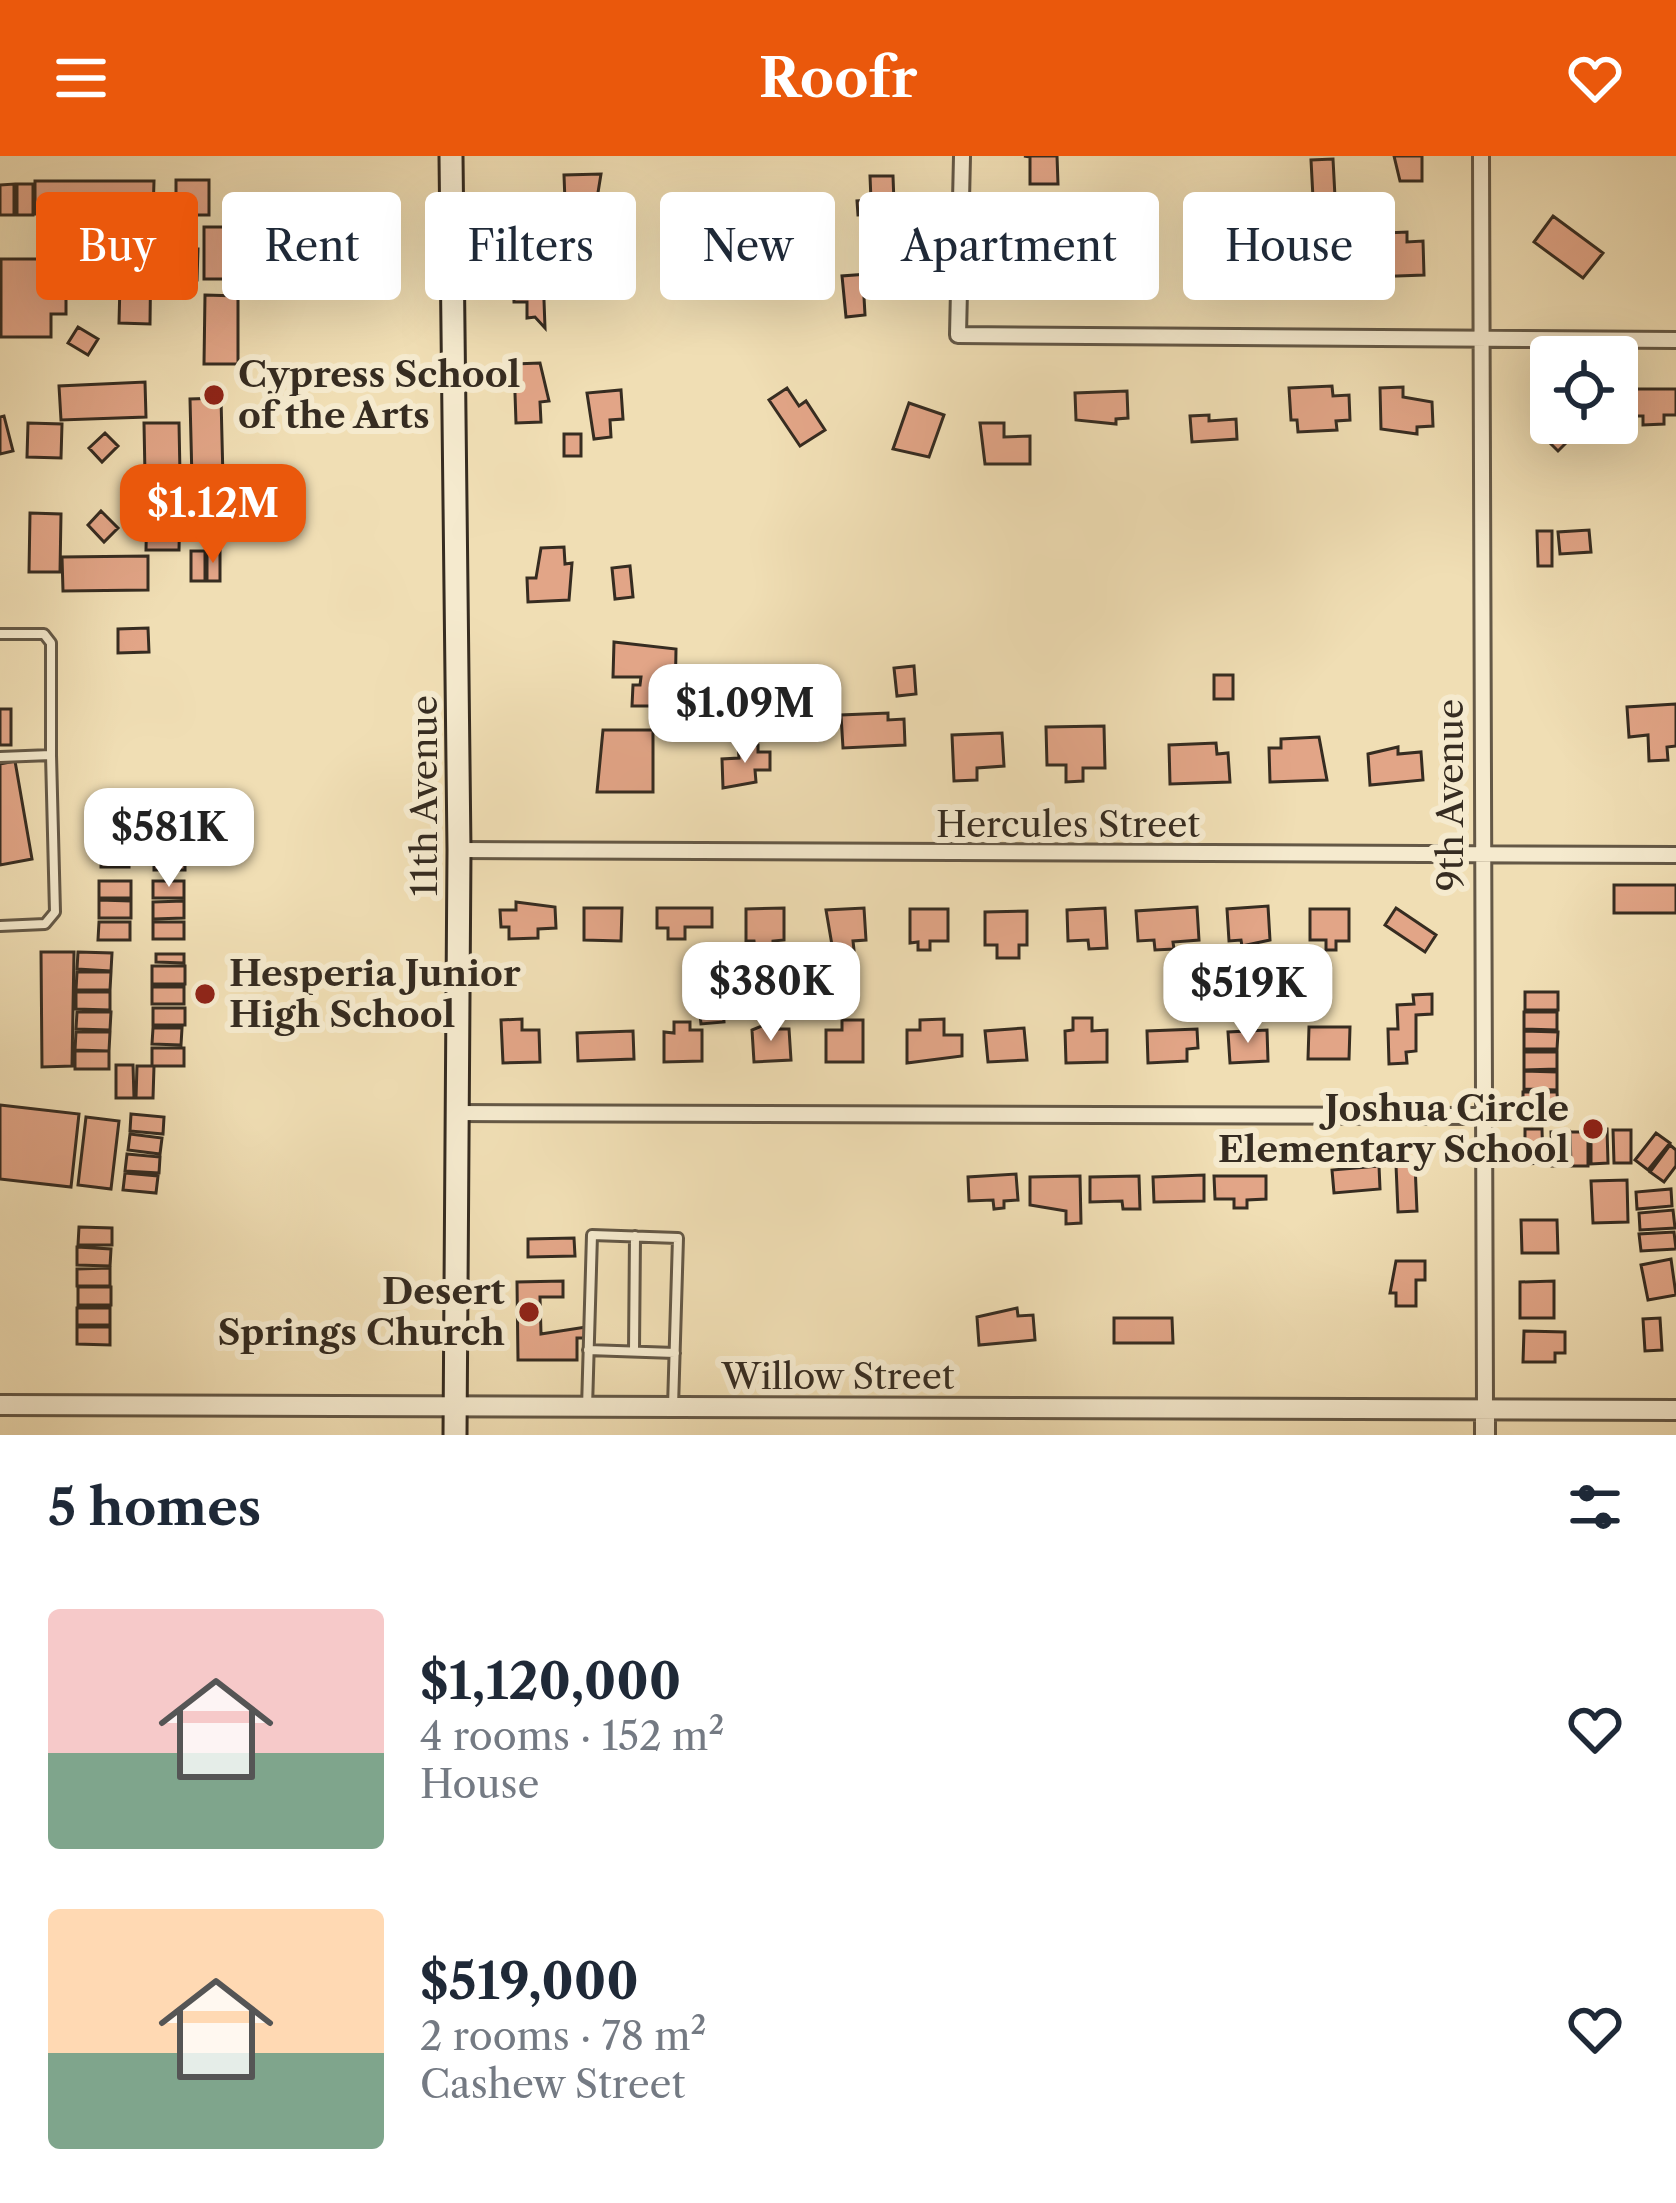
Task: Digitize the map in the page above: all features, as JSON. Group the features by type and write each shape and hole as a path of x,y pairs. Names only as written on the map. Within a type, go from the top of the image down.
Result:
{"main road":[{"name":"11th Avenue","path":"452,156 459,850 455,1435"}],"street":[{"path":"962,156 958,335 1676,340"},
{"name":"9th Avenue","path":"1481,156 1485,1435"},
{"name":"Hercules Street","path":"459,850 1676,855"},
{"path":"455,1113 1481,1115"},
{"name":"Willow Street","path":"0,1406 1676,1411"}],"lane":[{"path":"0,634 44,634 51,643 55,912 45,925 0,926"},
{"path":"0,757 51,755"},
{"path":"586,1409 592,1235 678,1238 673,1409"},
{"path":"634,1236 634,1352"},
{"path":"588,1350 675,1353"}],"building":[{"path":"1024,156 1057,156 1058,184 1030,184 1030,157"},
{"path":"1394,156 1422,156 1422,181 1400,181"},
{"path":"1333,159 1335,192 1313,192 1311,160"},
{"path":"601,174 598,192 565,192 564,175"},
{"path":"870,176 893,176 894,192 871,192"},
{"path":"176,180 209,180 209,215 198,215 198,192 176,192"},
{"path":"35,181 154,181 154,192 36,192 35,214"},
{"path":"14,184 14,215 0,215 0,185"},
{"path":"17,184 33,184 33,215 17,215"},
{"path":"1553,216 1603,253 1583,278 1534,242"},
{"path":"204,227 222,227 222,279 204,279"},
{"path":"1407,232 1407,242 1423,241 1424,275 1395,276 1395,233"},
{"path":"1,259 36,259 36,300 66,300 66,314 51,314 51,337 1,337"},
{"path":"859,275 859,300 864,300 865,315 846,317 842,276"},
{"path":"205,295 238,300 238,364 204,364"},
{"path":"120,300 150,300 150,324 119,323"},
{"path":"544,300 545,328 535,317 527,318 527,302 514,302"},
{"path":"78,327 98,339 88,355 68,343"},
{"path":"540,363 549,401 540,402 541,422 516,423 514,364"},
{"path":"145,382 146,417 61,420 59,386"},
{"path":"1332,386 1333,396 1349,395 1350,420 1336,421 1337,430 1298,432 1297,420 1291,420 1289,388"},
{"path":"1403,387 1403,397 1432,402 1433,426 1417,427 1417,434 1381,429 1380,388"},
{"path":"787,388 799,406 806,401 825,430 800,446 769,400"},
{"path":"1638,389 1676,389 1676,415 1664,415 1664,424 1643,425 1643,416 1638,416"},
{"path":"621,390 623,419 610,420 611,437 594,439 587,393"},
{"path":"1127,391 1128,418 1116,419 1116,424 1076,420 1075,393"},
{"path":"221,398 223,479 192,480 190,399"},
{"path":"909,403 944,415 929,457 893,449"},
{"path":"1209,415 1209,421 1236,419 1237,439 1192,442 1190,416"},
{"path":"4,416 13,451 0,454 0,417"},
{"path":"28,423 62,424 61,458 27,457"},
{"path":"144,423 179,423 180,474 145,475"},
{"path":"980,423 1004,423 1004,437 1030,436 1030,464 985,464"},
{"path":"105,433 118,446 102,462 89,448"},
{"path":"564,434 581,434 581,456 564,456"},
{"path":"147,501 180,501 179,550 146,550"},
{"path":"101,511 118,528 104,542 88,525"},
{"path":"30,513 61,514 60,572 29,572"},
{"path":"1589,530 1591,552 1560,554 1558,532"},
{"path":"1537,531 1552,531 1552,566 1538,566"},
{"path":"564,547 565,564 572,563 569,600 528,602 527,578 536,578 541,548"},
{"path":"191,551 205,551 205,581 191,581"},
{"path":"207,551 220,551 220,581 207,581"},
{"path":"148,556 148,590 63,591 62,557"},
{"path":"630,566 633,597 615,599 612,568"},
{"path":"148,628 149,652 118,653 118,629"},
{"path":"614,642 676,649 675,706 632,706 633,685 640,685 641,677 613,677"},
{"path":"914,666 916,694 897,696 894,668"},
{"path":"1214,675 1233,675 1233,699 1214,699"},
{"path":"1676,704 1676,746 1667,747 1668,760 1649,761 1648,735 1629,737 1627,707"},
{"path":"0,709 11,709 11,745 0,745"},
{"path":"888,713 888,720 904,719 905,745 843,748 841,715"},
{"path":"1104,726 1105,768 1083,768 1083,781 1066,782 1066,765 1047,765 1046,727"},
{"path":"603,730 653,730 653,792 597,792"},
{"path":"1002,733 1004,766 977,768 977,780 954,781 952,735"},
{"path":"1319,737 1327,780 1270,782 1269,748 1281,748 1281,739"},
{"path":"1216,743 1217,754 1228,753 1230,782 1170,784 1169,745"},
{"path":"738,745 758,745 758,752 770,752 770,770 755,770 756,782 723,788 722,759 739,758"},
{"path":"1398,747 1398,754 1421,752 1423,780 1370,785 1368,754"},
{"path":"15,761 32,859 0,865 0,764"},
{"path":"102,796 132,796 132,813 102,813"},
{"path":"153,797 184,797 184,814 153,814"},
{"path":"101,815 131,815 131,832 100,832"},
{"path":"154,815 185,815 185,833 154,832"},
{"path":"99,833 132,834 132,851 99,850"},
{"path":"154,833 185,834 185,851 154,851"},
{"path":"154,853 185,853 185,870 154,870"},
{"path":"101,854 129,854 129,867 101,867"},
{"path":"99,881 131,881 131,898 99,898"},
{"path":"153,881 184,881 184,898 153,898"},
{"path":"1614,885 1676,885 1676,913 1614,913"},
{"path":"99,900 131,901 131,918 99,918"},
{"path":"184,901 184,918 153,919 153,902"},
{"path":"516,902 555,907 556,928 538,929 538,938 509,939 509,927 501,927 500,910 516,910"},
{"path":"1268,906 1270,940 1242,946 1241,940 1229,941 1227,909"},
{"path":"1197,907 1199,940 1173,942 1174,949 1155,950 1154,940 1138,941 1136,911"},
{"path":"584,908 622,908 621,941 584,940"},
{"path":"657,908 712,908 712,927 685,927 685,939 668,939 668,928 657,928"},
{"path":"784,908 784,940 773,941 773,949 755,950 754,941 746,941 746,909"},
{"path":"864,908 866,940 853,941 854,950 833,951 826,910"},
{"path":"1105,908 1107,948 1089,949 1088,940 1068,941 1067,910"},
{"path":"1396,908 1436,935 1425,952 1385,925"},
{"path":"910,909 948,909 948,941 930,941 930,950 918,950 918,942 910,943"},
{"path":"1310,909 1349,909 1349,941 1336,941 1336,950 1326,950 1326,940 1310,940"},
{"path":"1027,911 1027,945 1019,945 1019,958 997,958 997,945 985,945 985,912"},
{"path":"99,922 130,922 130,940 98,940"},
{"path":"153,922 184,922 184,939 153,939"},
{"path":"41,952 74,952 72,1066 42,1067"},
{"path":"78,952 112,953 111,971 77,969"},
{"path":"156,954 184,954 184,963 156,962"},
{"path":"152,966 185,966 185,984 152,984"},
{"path":"77,972 111,972 110,990 76,990"},
{"path":"152,987 184,987 184,1004 152,1004"},
{"path":"76,992 110,992 110,1010 76,1009"},
{"path":"1525,992 1558,992 1558,1010 1525,1010"},
{"path":"722,993 724,1022 701,1024 698,995"},
{"path":"1432,994 1432,1014 1416,1015 1416,1051 1406,1052 1407,1063 1389,1064 1388,1029 1398,1029 1397,1005 1414,1004 1413,995"},
{"path":"153,1008 185,1008 185,1025 153,1025"},
{"path":"77,1012 111,1012 110,1030 76,1029"},
{"path":"1524,1012 1557,1012 1557,1030 1524,1029"},
{"path":"1073,1018 1092,1018 1092,1031 1107,1030 1107,1062 1066,1063 1065,1031 1073,1030"},
{"path":"522,1019 522,1030 539,1030 540,1062 503,1063 501,1020"},
{"path":"944,1019 944,1035 962,1035 962,1056 907,1063 907,1030 920,1030 920,1020"},
{"path":"777,1020 777,1029 789,1029 791,1060 754,1062 752,1030"},
{"path":"842,1020 863,1020 863,1062 826,1062 826,1030 842,1030"},
{"path":"674,1022 690,1022 690,1030 702,1030 702,1061 664,1062 664,1032 674,1033"},
{"path":"1309,1027 1350,1027 1349,1059 1308,1059"},
{"path":"153,1028 182,1028 181,1045 152,1044"},
{"path":"1024,1028 1027,1060 988,1062 985,1031"},
{"path":"1197,1029 1198,1048 1187,1049 1187,1061 1148,1063 1147,1031"},
{"path":"1267,1030 1268,1061 1230,1063 1228,1032"},
{"path":"633,1031 634,1059 578,1061 577,1033"},
{"path":"1524,1031 1558,1032 1557,1049 1524,1049"},
{"path":"76,1032 110,1032 109,1051 75,1050"},
{"path":"152,1048 184,1048 184,1066 152,1066"},
{"path":"75,1051 109,1051 109,1069 75,1069"},
{"path":"1524,1052 1557,1052 1557,1069 1524,1070"},
{"path":"116,1065 133,1065 134,1098 116,1098"},
{"path":"137,1066 154,1066 153,1098 136,1098"},
{"path":"1524,1071 1557,1072 1557,1090 1524,1089"},
{"path":"1523,1092 1557,1092 1558,1111 1523,1112"},
{"path":"0,1105 79,1114 71,1187 0,1179"},
{"path":"131,1114 164,1117 163,1134 130,1131"},
{"path":"86,1117 119,1121 111,1189 78,1185"},
{"path":"1525,1129 1542,1129 1543,1163 1525,1164"},
{"path":"1591,1129 1607,1129 1608,1163 1591,1164"},
{"path":"1613,1130 1631,1130 1631,1163 1614,1163"},
{"path":"1569,1131 1570,1166 1552,1166 1551,1132"},
{"path":"1570,1132 1588,1132 1588,1166 1571,1166"},
{"path":"1656,1133 1670,1143 1648,1170 1635,1160"},
{"path":"130,1134 162,1138 160,1154 128,1150"},
{"path":"1670,1145 1676,1150 1676,1166 1664,1182 1650,1172"},
{"path":"127,1154 160,1157 159,1173 125,1171"},
{"path":"1415,1164 1417,1211 1398,1212 1396,1165"},
{"path":"1379,1166 1380,1189 1334,1193 1332,1170"},
{"path":"125,1173 158,1176 156,1193 123,1190"},
{"path":"1016,1174 1018,1200 1004,1201 1004,1208 994,1209 993,1200 969,1201 968,1177"},
{"path":"1204,1175 1204,1201 1154,1202 1153,1177"},
{"path":"1080,1176 1081,1223 1066,1224 1066,1211 1030,1205 1030,1177"},
{"path":"1139,1176 1140,1209 1123,1209 1122,1201 1090,1202 1090,1177"},
{"path":"1214,1176 1266,1176 1266,1199 1247,1200 1247,1208 1234,1208 1234,1199 1215,1199"},
{"path":"1627,1180 1628,1222 1593,1223 1591,1181"},
{"path":"1671,1189 1672,1206 1637,1209 1636,1192"},
{"path":"1673,1210 1675,1228 1640,1230 1639,1213"},
{"path":"1521,1220 1557,1220 1558,1253 1522,1253"},
{"path":"79,1227 112,1228 112,1245 78,1245"},
{"path":"1674,1232 1676,1249 1641,1251 1639,1234"},
{"path":"574,1238 575,1256 528,1257 528,1239"},
{"path":"77,1247 111,1249 110,1266 77,1265"},
{"path":"1671,1259 1676,1295 1648,1300 1641,1265"},
{"path":"1396,1261 1425,1261 1425,1280 1416,1280 1416,1306 1396,1306 1396,1293 1390,1293"},
{"path":"110,1268 110,1286 77,1286 77,1269"},
{"name":"Desert Springs Church","path":"563,1281 563,1297 540,1297 541,1334 586,1327 586,1338 577,1338 577,1360 518,1360 517,1282"},
{"path":"1554,1281 1554,1318 1520,1318 1520,1282"},
{"path":"78,1287 111,1287 111,1305 78,1305"},
{"path":"77,1308 110,1308 110,1325 77,1325"},
{"path":"1017,1308 1018,1316 1033,1315 1035,1340 979,1345 977,1317"},
{"path":"1114,1318 1172,1318 1173,1343 1114,1343"},
{"path":"1660,1318 1662,1350 1645,1351 1643,1319"},
{"path":"77,1327 110,1327 110,1345 77,1344"},
{"path":"1524,1331 1565,1332 1565,1353 1555,1353 1555,1362 1523,1362"}],"place":[{"name":"Cypress School of the Arts","path":"214,395"},
{"name":"Hesperia Junior High School","path":"205,994"},
{"name":"Joshua Circle Elementary School","path":"1593,1129"},
{"name":"Desert Springs Church","path":"529,1312"}]}
